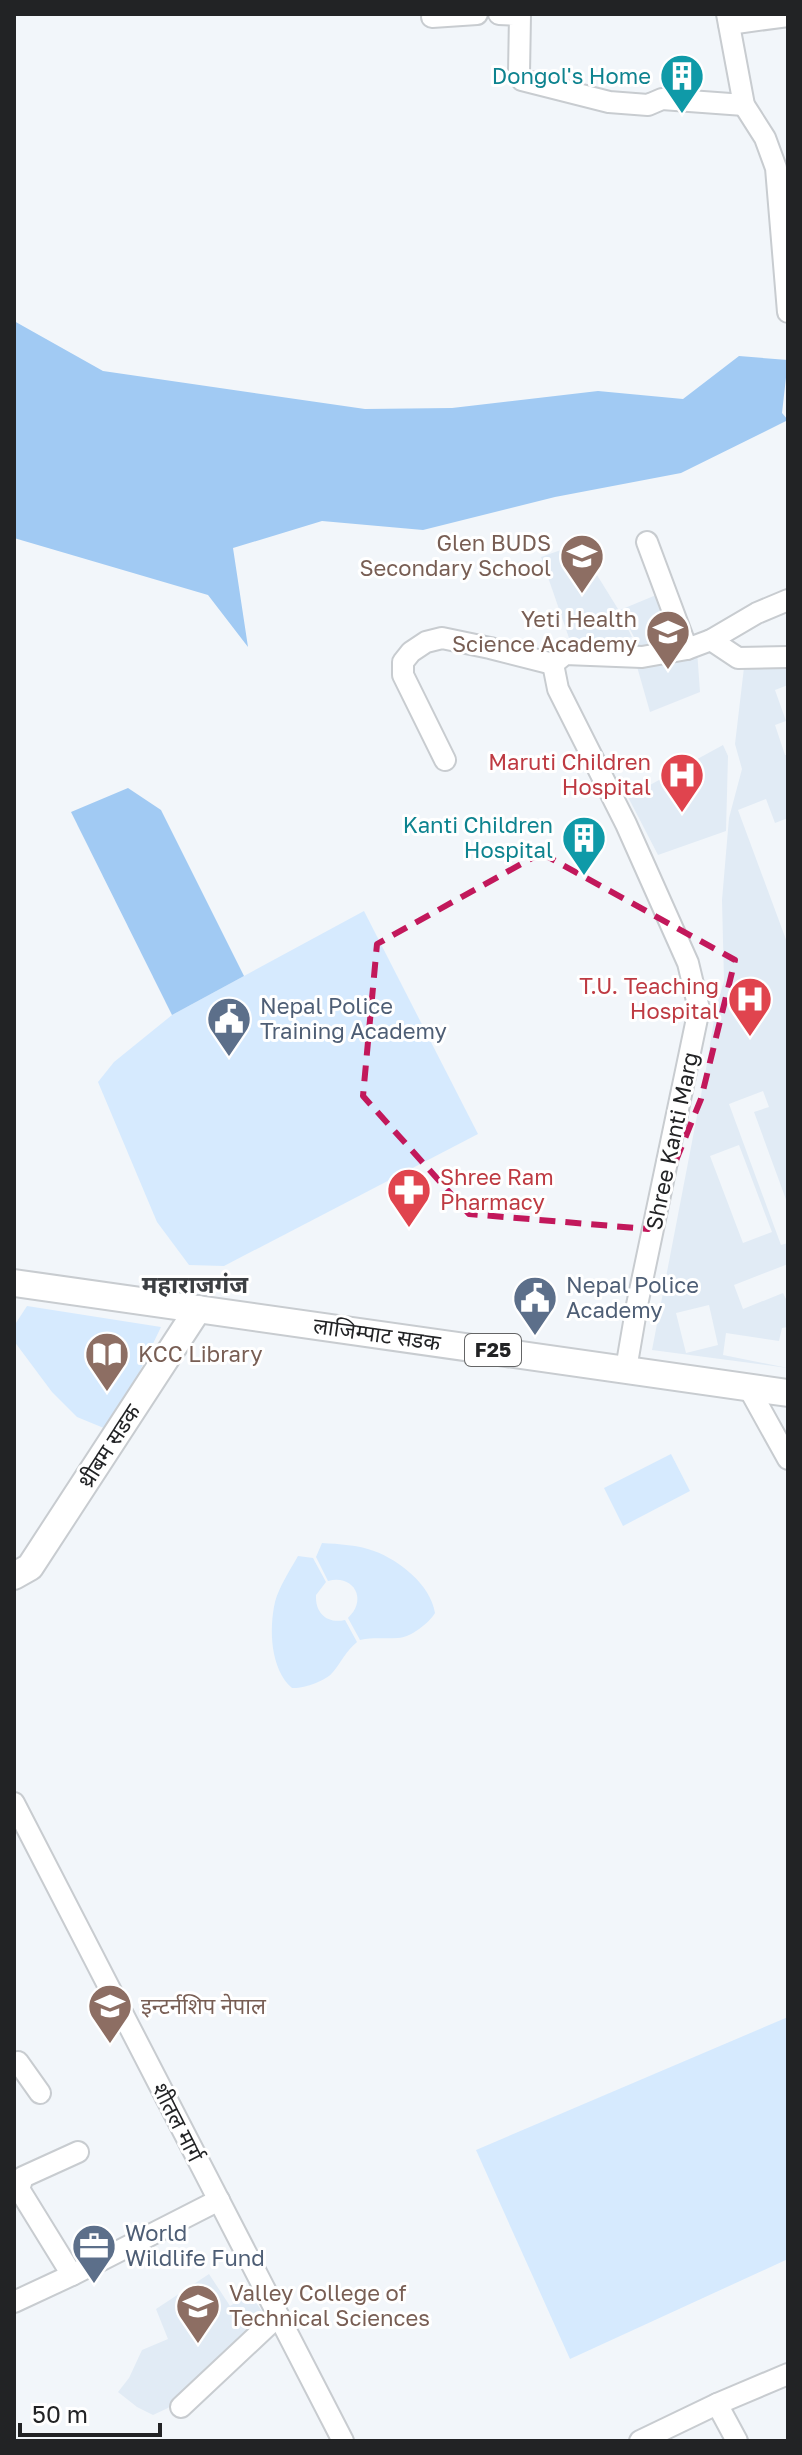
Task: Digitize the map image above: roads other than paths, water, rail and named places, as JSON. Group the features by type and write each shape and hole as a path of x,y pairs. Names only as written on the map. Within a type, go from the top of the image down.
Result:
{"main road":[{"name":"लाजिम्पाट सडक","path":"14,1283 788,1393"},
{"name":"थ्रीबम सडक","path":"14,1576 30,1567 198,1309"}],"street":[{"path":"432,17 477,14"},
{"path":"499,14 520,15 519,73 522,80 609,102 648,105 662,99 744,105"},
{"path":"788,16 728,19 744,105 765,138 776,168 788,312"},
{"path":"647,542 687,649"},
{"path":"445,760 403,675 403,662 426,642 442,638 553,664 565,654 642,657 687,649 711,640 757,613 788,600"},
{"path":"711,640 738,658 788,657"},
{"name":"Shree Kanti Marg","path":"553,664 558,689 626,824 688,963 699,1009 626,1369"},
{"path":"748,1387 788,1459"},
{"name":"शीतल मार्ग","path":"14,1803 343,2441"},
{"path":"14,2064 18,2062 40,2093"},
{"path":"72,2275 19,2189 23,2177 78,2152"},
{"path":"14,2302 219,2200"},
{"path":"181,2407 278,2316"},
{"path":"646,2440 717,2404 788,2374"},
{"path":"717,2404 737,2441"}],"place":[{"name":"Dongol's Home","path":"682,115"},
{"name":"Glen BUDS Secondary School","path":"582,595"},
{"name":"Yeti Health Science Academy","path":"668,671"},
{"name":"Maruti Children Hospital","path":"682,814"},
{"name":"Kanti Children Hospital","path":"584,877"},
{"name":"T.U. Teaching Hospital","path":"750,1038"},
{"name":"Nepal Police Training Academy","path":"229,1058"},
{"name":"Shree Ram Pharmacy","path":"409,1229"},
{"name":"Nepal Police Academy","path":"535,1337"},
{"name":"KCC Library","path":"107,1393"},
{"name":"इन्टर्नशिप नेपाल","path":"110,2045"},
{"name":"World Wildlife Fund","path":"94,2285"},
{"name":"Valley College of Technical Sciences","path":"198,2345"}],"district":[{"name":"महाराजगंज","path":"195,1285"}]}
